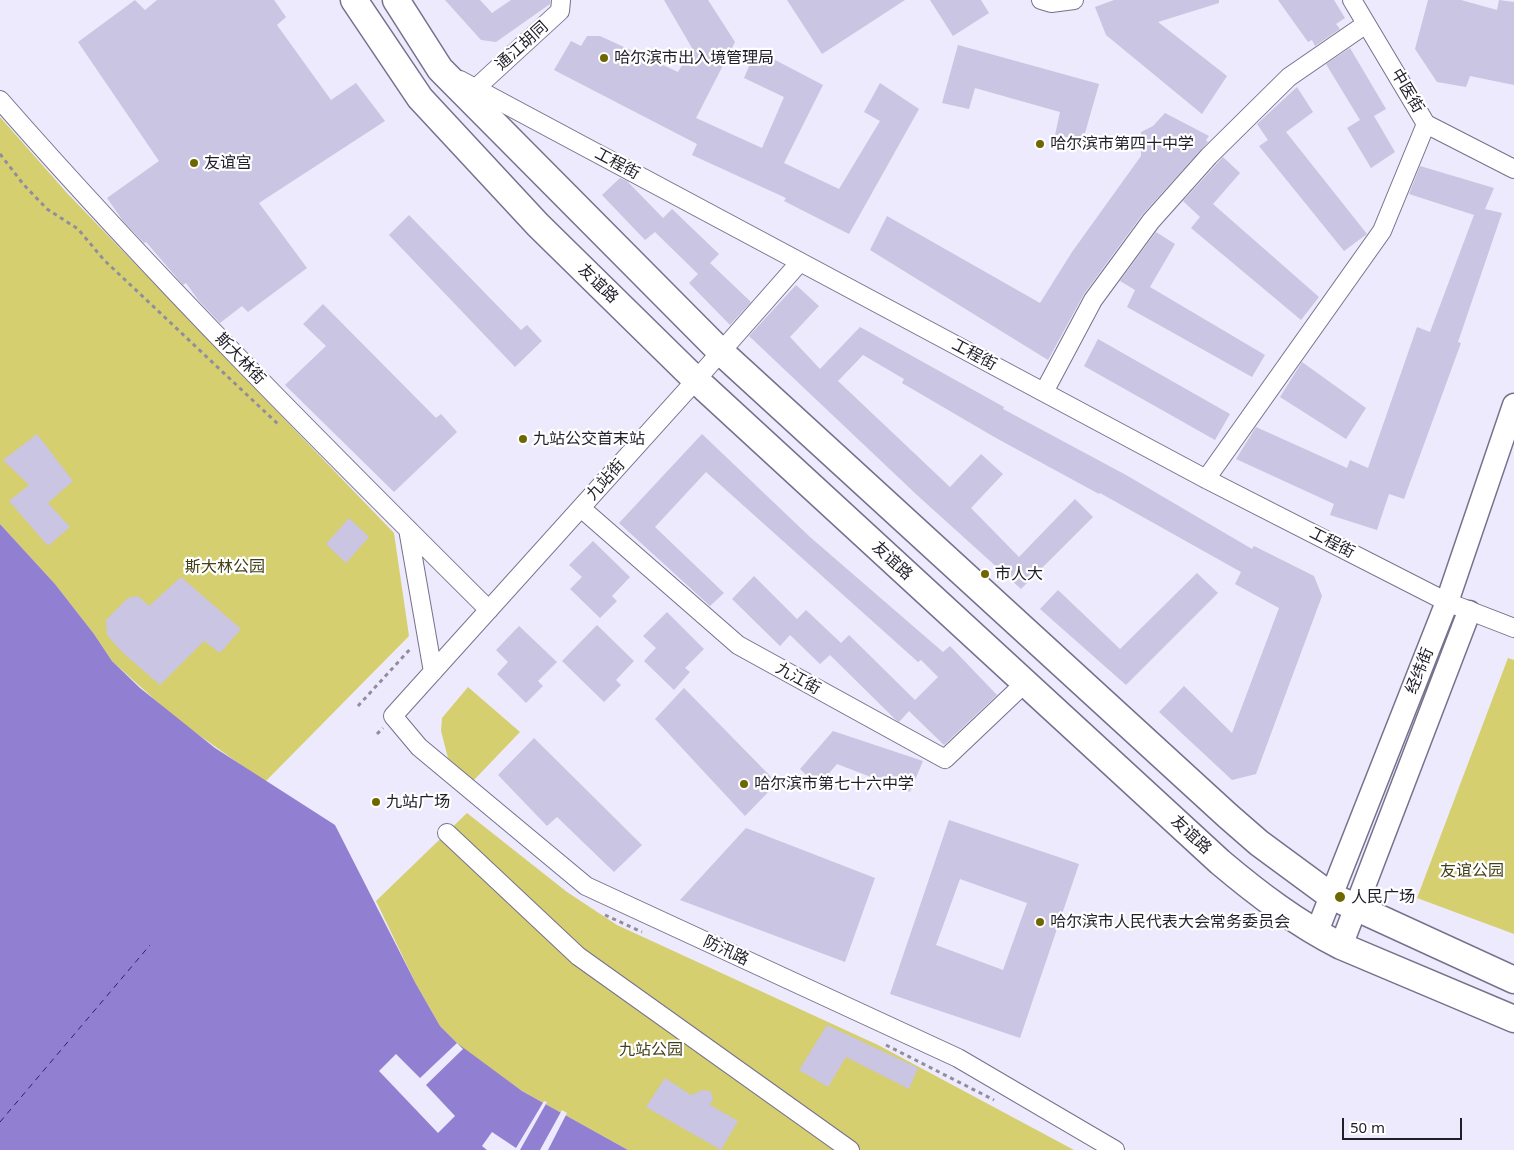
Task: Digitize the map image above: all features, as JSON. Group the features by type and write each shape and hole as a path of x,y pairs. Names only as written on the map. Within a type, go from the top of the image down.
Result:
{"highway":[{"name":"友谊路","path":"354,0 420,98 538,225 696,380 1220,862 1260,896 1316,934 1514,1019"},
{"path":"396,0 440,69 721,352 1228,816 1259,843 1331,896 1355,909 1514,980"}],"main road":[{"name":"经纬街","path":"1316,934 1448,602 1514,405"},
{"name":"经纬街","path":"1341,946 1469,612"}],"street":[{"name":"通江胡同","path":"476,88 560,11 560,0"},
{"path":"1041,0 1052,3 1074,0"},
{"name":"中医街","path":"1352,0 1426,124 1514,169"},
{"path":"1044,392 1094,300 1157,214 1209,156 1289,77 1366,24"},
{"name":"工程街","path":"440,69 1206,479 1448,602 1469,612 1514,628"},
{"name":"斯大林街","path":"0,100 85,196 323,445 489,610"},
{"path":"1206,479 1382,231 1426,124"},
{"name":"九站街","path":"411,697 800,262"},
{"name":"九江街","path":"581,508 738,645 945,759 1025,683"},
{"path":"408,529 433,672"},
{"name":"防汛路","path":"411,697 394,716 419,747 586,886 958,1058 1115,1150"},
{"path":"447,833 578,956 850,1150"}],"path":[{"path":"0,154 24,185 47,209 78,229 104,260 286,432"},
{"path":"358,706 413,646"}],"green space":[{"name":"斯大林公园","path":"0,117 67,193 394,533 409,636 265,782 175,718 112,661 94,634 55,584 0,524"},
{"name":"友谊公园","path":"1508,658 1514,660 1514,934 1417,898"},
{"path":"468,687 520,732 473,781 448,758 441,731 442,718"},
{"name":"九站公园","path":"467,813 567,892 617,925 878,1045 1074,1150 628,1150 522,1091 463,1049 440,1026 416,984 376,901"}],"shaded area":[{"path":"0,524 55,584 94,634 112,661 140,688 215,748 335,825 416,984 440,1026 457,1043 522,1091 628,1150 0,1150"}],"pier":[{"path":"457,1043 463,1049 426,1085 455,1116 438,1133 379,1071 396,1054 420,1078"},
{"path":"544,1101 547,1102 520,1150 487,1150 482,1146 492,1132 516,1148"},
{"path":"562,1110 567,1113 548,1150 540,1150"}],"building":[{"name":"友谊宫","path":"135,0 145,10 157,0 274,0 286,17 277,25 331,100 356,83 385,121 259,203 307,268 248,312 242,306 220,323 199,301 186,283 183,285 146,242 144,243 123,221 107,198 159,161 78,42"},
{"path":"445,0 480,0 492,13 511,0 550,0 550,4 496,42 481,40"},
{"path":"664,0 708,0 735,42 696,118 762,148 784,97 744,78 756,50 823,85 784,163 839,189 880,121 864,112 880,83 919,109 849,234 784,201 786,198 692,155 697,144 554,70 571,41 581,46 587,36 600,36 678,72 692,48"},
{"path":"787,0 905,0 822,54"},
{"path":"930,0 981,0 989,13 953,36"},
{"path":"1114,0 1219,0 1219,3 1158,22 1227,76 1202,114 1106,35 1095,7"},
{"path":"1278,0 1334,0 1345,18 1336,24 1340,29 1315,46 1312,40 1308,42"},
{"path":"1428,0 1461,0 1497,10 1499,0 1514,2 1514,85 1470,76 1466,87 1437,82 1415,49"},
{"path":"958,45 1099,84 1083,140 1055,135 1060,112 975,88 969,109 942,103"},
{"path":"1350,48 1386,109 1374,116 1395,152 1371,168 1347,128 1360,120 1326,64"},
{"path":"1297,87 1313,112 1286,132 1367,234 1344,251 1259,146 1268,140 1257,124"},
{"path":"1165,113 1209,136 1206,140 1208,142 1142,215 1084,294 1048,360 870,250 887,216 1040,303 1072,252 1141,156 1141,132 1153,126"},
{"path":"1223,157 1240,173 1213,204 1319,297 1301,320 1191,228 1200,217 1183,201"},
{"path":"1420,166 1494,188 1485,209 1502,213 1458,342 1461,343 1404,499 1389,494 1377,530 1330,515 1334,504 1236,459 1256,427 1347,468 1350,460 1368,468 1417,327 1430,332 1474,215 1409,194"},
{"path":"620,178 627,181 663,218 672,209 719,254 710,263 751,302 730,325 689,283 698,274 655,232 645,240 602,195"},
{"path":"409,215 521,330 527,325 542,341 515,367 389,235"},
{"path":"1156,232 1175,244 1150,287 1265,355 1252,377 1127,307 1135,290 1120,281"},
{"path":"796,285 819,306 790,337 820,369 860,327 1004,407 1003,409 1126,475 1252,549 1254,546 1314,576 1322,596 1256,774 1232,780 1159,712 1184,686 1232,733 1279,608 1235,584 1241,572 1100,493 996,438 902,383 904,379 863,355 838,381 950,487 981,454 1003,474 971,508 1019,557 1075,499 1093,517 1021,589 917,495 749,336"},
{"path":"323,304 436,418 441,414 457,432 394,492 285,385 326,346 303,324"},
{"path":"1098,339 1230,414 1215,440 1084,366"},
{"path":"1302,362 1366,408 1346,439 1280,397"},
{"path":"37,434 73,481 48,503 70,527 48,546 9,501 29,485 3,460"},
{"path":"702,434 810,537 943,652 950,646 997,695 944,745 909,711 899,722 896,720 830,655 820,664 790,635 780,646 732,599 754,576 797,619 806,610 841,643 849,635 915,700 938,677 921,660 918,662 706,472 655,527 724,593 710,606 619,523"},
{"path":"349,518 369,537 346,563 326,544"},
{"path":"593,541 630,577 612,596 617,601 600,618 570,589 582,577 569,565"},
{"path":"1197,573 1218,593 1126,685 1040,609 1058,590 1120,649"},
{"path":"181,577 241,629 220,653 204,641 160,685 122,652 107,635 106,620 128,598 138,596 149,606"},
{"path":"667,612 704,649 685,668 690,672 674,690 644,661 656,648 643,636"},
{"path":"597,625 634,661 616,680 621,685 604,702 562,661"},
{"path":"519,626 557,662 538,681 543,686 526,703 497,674 508,662 496,650"},
{"path":"684,688 777,783 745,816 655,719"},
{"path":"833,731 923,761 910,792 837,764 818,786 800,769"},
{"path":"534,738 642,845 614,872 557,817 547,826 498,775"},
{"name":"哈尔滨市人民代表大会常务委员会","path":"949,820 1079,864 1020,1038 890,994","holes":["960,879 1027,903 1003,970 936,945"]},
{"path":"746,828 875,878 845,962 680,900"},
{"path":"827,1025 918,1068 909,1089 846,1057 828,1087 799,1070"},
{"path":"665,1078 691,1095 703,1090 710,1091 713,1098 710,1105 738,1121 721,1150 646,1107"}],"ferry route":[{"path":"0,1122 150,945"}],"place":[{"name":"哈尔滨市出入境管理局","path":"604,58"},
{"name":"哈尔滨市第四十中学","path":"1040,144"},
{"name":"友谊宫","path":"194,163"},
{"name":"九站公交首末站","path":"523,439"},
{"name":"市人大","path":"985,574"},
{"name":"哈尔滨市第七十六中学","path":"744,784"},
{"name":"九站广场","path":"376,802"},
{"name":"人民广场","path":"1340,897"},
{"name":"哈尔滨市人民代表大会常务委员会","path":"1040,922"}]}
